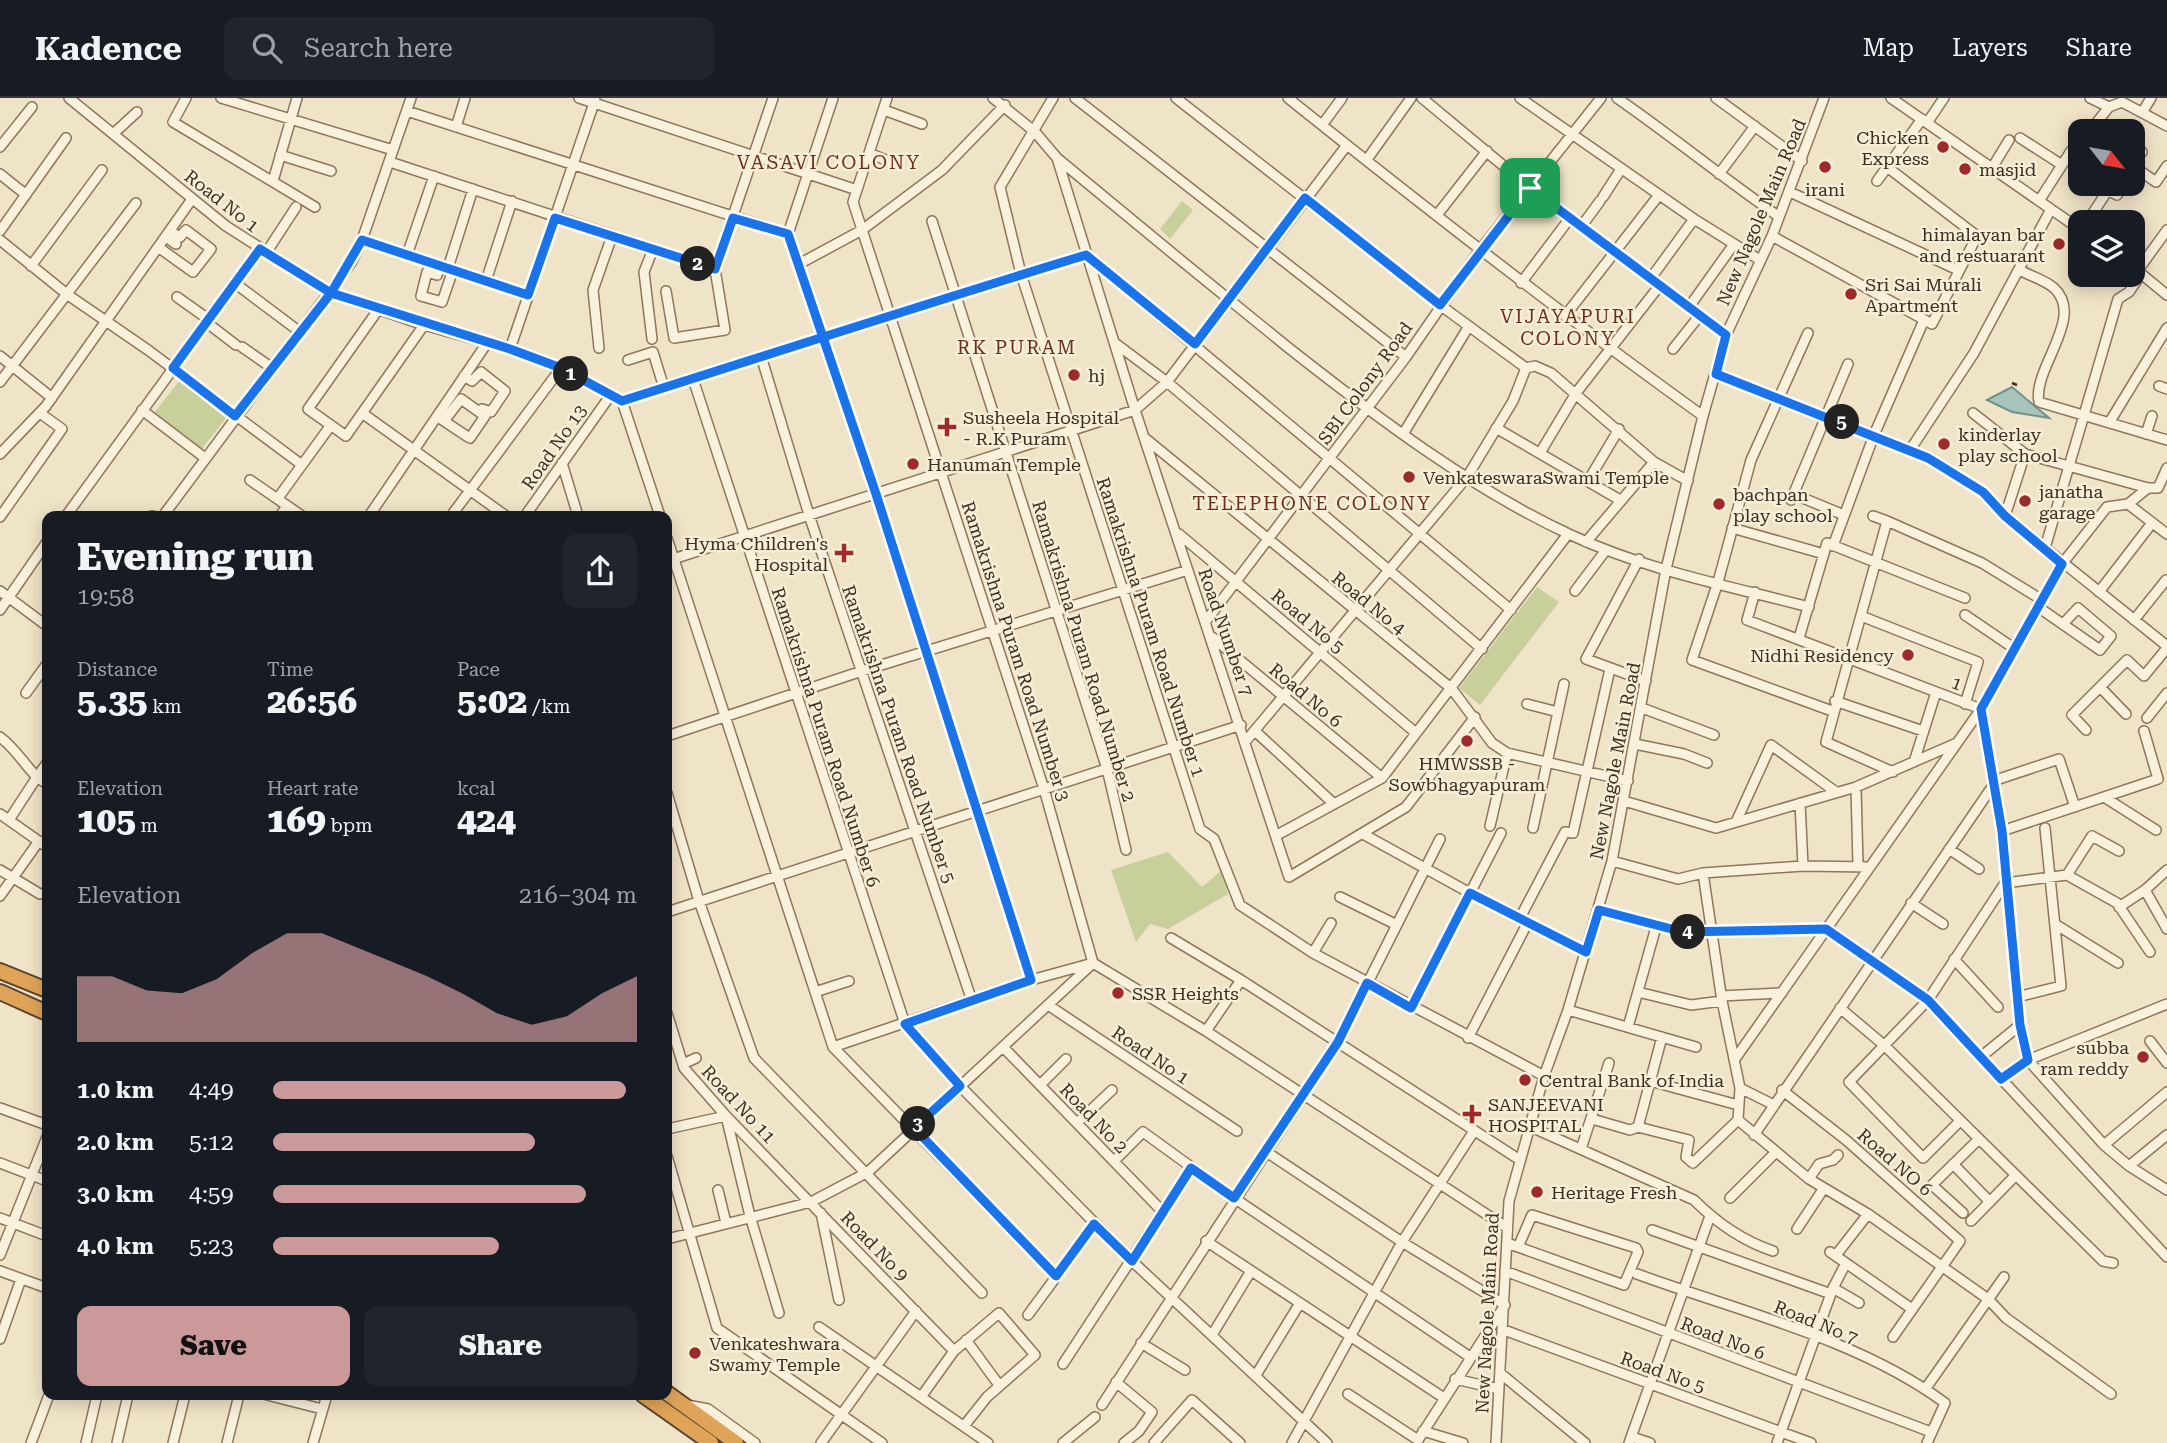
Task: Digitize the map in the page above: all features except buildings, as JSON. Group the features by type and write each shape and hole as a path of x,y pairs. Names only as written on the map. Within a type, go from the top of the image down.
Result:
{"highway":[{"path":"0,971 42,987"},
{"path":"0,992 42,1011"},
{"path":"672,1396 736,1443"},
{"path":"650,1400 711,1443"}],"street":[{"name":"Road No 1","path":"69,98 192,199 263,251 331,293 424,325 510,349 561,368 622,401"},
{"path":"186,98 173,121 315,207"},
{"path":"221,98 393,150"},
{"path":"273,181 297,98"},
{"path":"456,127 465,98"},
{"path":"579,98 594,100 857,190 887,98"},
{"path":"666,291 674,338 725,330 715,269 773,98"},
{"path":"833,98 788,234 876,494 1031,980"},
{"path":"993,98 1005,105 1035,132 1057,158 1228,299 1367,410 1467,477 1568,534 1606,550 1808,607"},
{"name":"Ramakrishna Puram Road Number 1","path":"1053,98 1000,187 1021,274 1200,829 1214,839 1240,905 1313,953 1411,1008 1544,1076"},
{"path":"1075,98 1406,358"},
{"path":"1176,98 1440,305 1526,368 1535,366 1551,373 1654,462 1688,481"},
{"path":"1288,98 1347,145 1368,158 1521,284 1703,416"},
{"path":"1322,125 1342,98"},
{"path":"1368,158 1411,98"},
{"path":"1422,98 1530,188 1726,335"},
{"path":"1520,98 1694,219 1760,260"},
{"name":"SBI Colony Road","path":"1206,621 1406,358 1480,250 1601,98"},
{"path":"1617,98 1679,140 1719,174 1778,216"},
{"path":"1716,98 1802,161"},
{"name":"New Nagole Main Road","path":"1496,1443 1509,1201 1544,1076 1569,1010 1612,861 1667,569 1703,416 1726,335 1772,236 1824,98"},
{"path":"1891,98 2068,221"},
{"path":"1877,181 1944,98"},
{"path":"2090,98 2109,107"},
{"path":"2143,111 2151,98"},
{"path":"167,511 235,416 331,293 362,240 409,99"},
{"path":"510,349 594,100"},
{"path":"2100,119 2109,107 2122,102 2167,126"},
{"path":"799,264 862,230 942,170 1005,105"},
{"path":"0,147 32,107"},
{"path":"884,110 922,124"},
{"path":"407,111 788,234"},
{"path":"113,134 137,112"},
{"path":"1719,174 1755,126"},
{"path":"0,231 66,138"},
{"path":"2020,138 2062,165"},
{"path":"1992,168 2009,140"},
{"path":"672,559 1135,410 1167,382 1347,145"},
{"path":"1437,215 1487,151"},
{"path":"869,153 893,163"},
{"path":"280,155 331,171"},
{"name":"Road Number 7","path":"1057,158 1113,342 1289,877 1406,807 1475,717"},
{"path":"2039,201 2068,158"},
{"path":"390,162 715,269"},
{"path":"2146,176 2156,182 2167,166"},
{"path":"1772,236 1932,324 1977,236 1887,167"},
{"path":"1581,227 1621,169"},
{"path":"32,266 102,170"},
{"path":"0,174 25,194"},
{"path":"407,255 434,176"},
{"path":"447,268 473,189"},
{"name":"Ramakrishna Puram Road Number 3","path":"857,190 853,202 1044,789 1093,963"},
{"path":"1790,192 1958,270"},
{"path":"1565,316 1659,195"},
{"path":"0,454 52,398 192,199"},
{"path":"486,281 512,201"},
{"path":"0,382 136,203"},
{"path":"70,511 207,321 296,208"},
{"path":"1910,450 1974,353 2051,209"},
{"path":"1521,284 1570,218"},
{"path":"1651,278 1694,219"},
{"name":"Ramakrishna Puram Road Number 2","path":"932,221 1107,769 1126,850"},
{"path":"159,247 193,272 211,249 186,230 180,237 168,234"},
{"path":"2145,259 2167,230"},
{"path":"168,234 176,244"},
{"path":"599,348 593,290 612,236"},
{"path":"0,240 68,295 107,320 302,465"},
{"path":"362,240 528,295"},
{"path":"1689,307 1734,244"},
{"path":"652,339 644,272 653,249"},
{"path":"658,511 622,401 1086,255 1511,610"},
{"path":"2020,270 2052,287 2062,298 2064,307 2058,337 2043,374 2039,402 2167,440"},
{"path":"2145,277 2167,295"},
{"path":"236,284 300,332"},
{"path":"1540,453 1576,393 1660,285"},
{"path":"2045,548 2118,299 2129,292 2131,287"},
{"path":"177,297 239,346 272,368"},
{"path":"378,310 308,409 346,436 424,325"},
{"path":"1674,349 1700,315"},
{"path":"1833,546 1874,435 1924,320"},
{"path":"1403,434 1469,326"},
{"path":"2109,423 2167,328"},
{"path":"1808,333 1751,460 1718,582 1692,660 1832,711"},
{"path":"1113,342 1167,382 1482,649"},
{"path":"443,416 456,389 487,343"},
{"path":"628,360 653,352 664,388"},
{"path":"0,356 52,398"},
{"name":"Ramakrishna Puram Road Number 5","path":"761,356 809,515 972,1001"},
{"path":"1844,515 1792,497 1848,364"},
{"path":"455,511 561,368"},
{"path":"1245,742 1256,732 1319,651 1356,613 1419,532 1467,477 1521,386 1526,368"},
{"path":"456,389 488,413 505,392 481,372 472,382 464,376"},
{"path":"1716,374 1910,450 1983,492 2005,516 2167,647 2144,676 2127,660 2071,715 2086,730"},
{"name":"Ramakrishna Puram Road Number 6","path":"693,379 905,1024"},
{"name":"Road No 13","path":"528,511 610,396"},
{"path":"372,511 414,450 443,416 461,399 485,418 470,438 443,416"},
{"path":"142,410 205,458"},
{"path":"0,517 62,429 40,413"},
{"path":"362,413 499,511"},
{"path":"1973,414 2025,454 2148,488 2158,488 2167,468"},
{"path":"2146,434 2152,416"},
{"path":"278,498 331,425"},
{"path":"1496,428 1620,499"},
{"path":"1588,481 1619,429"},
{"path":"1144,438 1268,540"},
{"path":"2005,516 2025,454"},
{"path":"1586,542 1654,462"},
{"path":"562,463 576,511"},
{"path":"250,480 294,511"},
{"path":"1735,1059 1981,709 2062,564 2107,507 2128,504 2148,488"},
{"path":"2128,504 2167,534"},
{"path":"284,511 287,506"},
{"path":"1873,516 1982,563 2040,604 2063,624 2100,650 2111,636 2078,608 2063,624"},
{"path":"1887,521 1832,711 1826,742 1893,772"},
{"path":"2099,592 2152,523"},
{"path":"1732,528 1824,554"},
{"name":"Road No 5","path":"1178,534 1416,733"},
{"path":"1277,835 1382,778 1568,534"},
{"name":"Road No 4","path":"1268,540 1452,689 1483,731"},
{"path":"1799,638 1827,544 1965,598"},
{"path":"0,610 42,549"},
{"path":"1576,590 1606,550"},
{"path":"1640,559 1586,659 1646,681"},
{"path":"672,566 725,717 833,1047 1056,1276"},
{"path":"672,734 862,671 1188,570"},
{"path":"2134,620 2166,580"},
{"path":"0,591 42,622"},
{"name":"1","path":"1755,592 1747,620 1981,709"},
{"path":"1965,615 2015,649"},
{"path":"1861,616 1978,662 1965,704"},
{"name":"Road No 6","path":"1211,636 1382,778"},
{"path":"1468,1038 1565,832 1573,833 1610,669"},
{"path":"26,693 42,671"},
{"path":"1533,828 1564,684"},
{"path":"2100,687 2126,714"},
{"path":"1914,762 1936,692"},
{"path":"2147,718 2167,694"},
{"path":"1835,701 1923,731"},
{"path":"1527,704 1558,712"},
{"path":"1642,708 1714,736"},
{"path":"1981,709 2002,831 2020,1025 2028,1060 2104,1145 2129,1166 2167,1189"},
{"path":"672,910 775,874 979,811 1241,725"},
{"path":"1467,727 1483,731 1492,743 1507,753 1628,781"},
{"path":"2002,831 2158,779 2144,731"},
{"path":"1256,732 1334,803"},
{"path":"0,737 15,748 20,759 42,780"},
{"path":"1624,801 1716,828 1856,787 1957,743"},
{"path":"1635,744 1685,754 1707,763"},
{"path":"1736,822 1771,746 1836,792"},
{"path":"1490,826 1507,753"},
{"path":"1754,1135 1772,1104 1993,783 2059,759 2075,807"},
{"path":"42,770 4,817 42,843"},
{"path":"1856,787 1858,865"},
{"path":"2104,797 2156,830"},
{"path":"1800,803 1803,866"},
{"path":"672,810 699,901 754,1058 868,1172 982,1293"},
{"path":"2017,996 2061,986 2045,828"},
{"path":"1411,1008 1501,833"},
{"path":"1363,834 1470,893 1586,952"},
{"path":"2067,874 2092,836 2119,851"},
{"path":"1102,1405 1206,1241 1338,1042 1440,839"},
{"path":"0,897 42,845"},
{"path":"1949,849 1979,869"},
{"path":"1612,861 1678,879 1703,873 1803,866 1870,867"},
{"path":"0,870 40,894"},
{"path":"2119,907 2145,890 2167,870"},
{"path":"1592,1119 1630,1130 1638,1127 1689,1140 1686,1157 1693,1163 1738,1120 1740,1088 1722,999 1703,873"},
{"path":"1959,1122 1923,1158 1849,1082 1928,1000 2005,883 2067,874 2119,907 2150,952"},
{"path":"2145,890 2167,929"},
{"path":"1340,897 1395,924"},
{"path":"1911,903 1943,924"},
{"path":"1599,910 1683,932 1826,929 1928,1000 2167,1257"},
{"path":"1313,953 1331,922"},
{"path":"2055,924 2118,963"},
{"path":"1628,1027 1656,927"},
{"path":"1171,938 1241,979 1520,1160"},
{"path":"1954,959 1998,1007"},
{"path":"672,1238 811,1202 868,1172 1093,963"},
{"path":"833,1047 1031,980 1093,963 1206,1031 1302,1097 1506,1227"},
{"path":"1206,1031 1241,979"},
{"path":"815,992 849,981"},
{"path":"1638,992 1691,1005 1782,993"},
{"path":"2001,1079 2028,1060 2167,1004"},
{"name":"Road No 1","path":"1048,1005 1237,1131"},
{"path":"1840,1008 1885,1046 1959,1122 2103,1261 2113,1263"},
{"path":"1569,1010 1696,1046"},
{"path":"905,1024 960,1086 1037,1161 1094,1224 1327,1443"},
{"path":"1982,1056 2020,1025"},
{"name":"Road No 11","path":"672,1029 683,1064 726,1116 811,1202"},
{"path":"1638,1127 1662,1037"},
{"path":"2150,1041 2167,1063"},
{"name":"Road No 2","path":"1003,1046 1163,1212"},
{"path":"683,1064 696,1058"},
{"path":"1040,1085 1066,1059"},
{"path":"1581,1149 1609,1063"},
{"path":"1650,1081 1738,1105"},
{"path":"1740,1088 1772,1104"},
{"path":"1077,1123 1112,1090"},
{"name":"Road NO 6","path":"1782,1090 1846,1140 1960,1241 1941,1266"},
{"path":"2104,1145 2167,1092"},
{"path":"0,1108 42,1123"},
{"path":"672,1128 726,1116 750,1216 779,1313"},
{"path":"1738,1120 1774,1153 1809,1179 1868,1214 1988,1298 2006,1318 2110,1394"},
{"path":"1531,1127 1694,1200 1710,1216 1758,1246 1773,1251"},
{"path":"1292,1443 1348,1336 1402,1242 1474,1131"},
{"path":"1114,1161 1143,1132 1234,1198 1470,1357"},
{"path":"2129,1166 2167,1135"},
{"path":"1963,1213 1932,1185 1978,1140"},
{"path":"0,1255 42,1150"},
{"path":"1265,1151 1402,1242 1505,1305 1419,1438"},
{"path":"1731,1198 1774,1153"},
{"path":"1809,1179 1819,1164 1833,1160 1838,1155"},
{"path":"0,1163 42,1179"},
{"path":"1953,1164 1990,1202"},
{"path":"1063,1364 1191,1168"},
{"path":"672,1174 717,1328 882,1443"},
{"path":"1971,1221 2015,1176"},
{"path":"1797,1229 1824,1188"},
{"path":"718,1190 726,1223"},
{"name":"Road No 9","path":"811,1202 954,1351"},
{"path":"821,1211 839,1300"},
{"path":"1868,1214 1833,1254 1912,1309"},
{"path":"1507,1243 1518,1247 1623,1285 1638,1252 1636,1248 1532,1215 1518,1247"},
{"path":"1650,1443 1630,1440 1710,1216"},
{"path":"0,1218 42,1234"},
{"path":"1028,1315 1094,1224"},
{"path":"1652,1230 1832,1291 1859,1303"},
{"path":"1206,1241 1444,1398"},
{"path":"1777,1443 1832,1291 1846,1263"},
{"path":"1893,1336 1941,1266"},
{"path":"0,1271 42,1286"},
{"path":"1212,1335 1251,1271"},
{"name":"Road No 6","path":"1506,1271 1931,1432"},
{"name":"Road No 7","path":"1637,1274 1817,1335 1926,1388"},
{"path":"1927,1443 1945,1403 1926,1388 2004,1277"},
{"path":"0,1339 20,1279"},
{"path":"1256,1375 1300,1303"},
{"path":"821,1443 916,1311"},
{"path":"921,1397 954,1351 999,1313 1035,1355 999,1385 964,1426"},
{"path":"819,1327 988,1443"},
{"name":"Road No 5","path":"1504,1330 1811,1443"},
{"path":"967,1340 999,1385"},
{"path":"1141,1343 1185,1370"},
{"path":"1500,1373 1585,1443"},
{"path":"1455,1379 1499,1389"},
{"path":"1116,1382 1152,1412 1139,1431 1124,1443"},
{"path":"1348,1394 1419,1438 1463,1443"},
{"path":"31,1443 47,1400"},
{"path":"86,1443 96,1400"},
{"path":"117,1443 127,1400"},
{"path":"173,1443 184,1400"},
{"path":"227,1443 238,1400"},
{"path":"287,1400 322,1409"},
{"path":"313,1443 325,1400"},
{"path":"1139,1431 1153,1443 1192,1401 1240,1443"},
{"path":"682,1404 708,1409 755,1443"},
{"path":"1063,1443 1095,1417"},
{"path":"682,1422 697,1443"}],"green space":[{"path":"1182,201 1193,210 1170,239 1160,229"},
{"path":"180,380 227,417 201,450 154,413"},
{"path":"1537,587 1559,602 1480,705 1459,688"},
{"path":"1168,852 1202,887 1221,871 1228,894 1168,929 1150,924 1136,942 1111,870"}],"water":[{"path":"2012,387 2049,418 2012,412 1987,400"}],"railway":[{"path":"2012,383 2017,385"}],"place":[{"name":"Chicken Express","path":"1943,147"},
{"name":"irani","path":"1825,167"},
{"name":"masjid","path":"1965,169"},
{"name":"himalayan bar and restuarant","path":"2059,244"},
{"name":"Sri Sai Murali Apartment","path":"1851,294"},
{"name":"hj","path":"1074,375"},
{"name":"Susheela Hospital - R.K Puram","path":"947,427"},
{"name":"kinderlay play school","path":"1944,444"},
{"name":"Hanuman Temple","path":"913,464"},
{"name":"VenkateswaraSwami Temple","path":"1409,477"},
{"name":"janatha garage","path":"2025,501"},
{"name":"bachpan play school","path":"1719,504"},
{"name":"Hyma Children's Hospital","path":"844,553"},
{"name":"Nidhi Residency","path":"1908,655"},
{"name":"HMWSSB - Sowbhagyapuram","path":"1467,741"},
{"name":"SSR Heights","path":"1118,993"},
{"name":"subba ram reddy","path":"2143,1057"},
{"name":"Central Bank of India","path":"1525,1080"},
{"name":"SANJEEVANI HOSPITAL","path":"1472,1114"},
{"name":"Heritage Fresh","path":"1537,1192"},
{"name":"Venkateshwara Swamy Temple","path":"695,1353"}],"district":[{"name":"VASAVI COLONY","path":"829,162"},
{"name":"VIJAYAPURI COLONY","path":"1568,327"},
{"name":"RK PURAM","path":"1017,347"},
{"name":"TELEPHONE COLONY","path":"1312,503"}],"route":[{"path":"1530,188 1440,305 1305,198 1195,344 1086,255 1021,274 824,337 761,356 622,401 561,368 510,349 424,325 331,293 260,249 173,368 235,416 331,293 362,240 528,295 555,218 715,269 733,218 788,234 824,337 876,494 1031,980 905,1024 960,1086 914,1128 1056,1276 1094,1224 1132,1261 1191,1168 1234,1198 1338,1042 1367,983 1411,1008 1470,893 1586,952 1599,910 1683,932 1826,929 1928,1000 2001,1079 2028,1060 2020,1025 2002,831 1981,709 2062,564 2005,516 1983,492 1928,458 1780,397 1716,374 1726,335 1530,188"}]}
